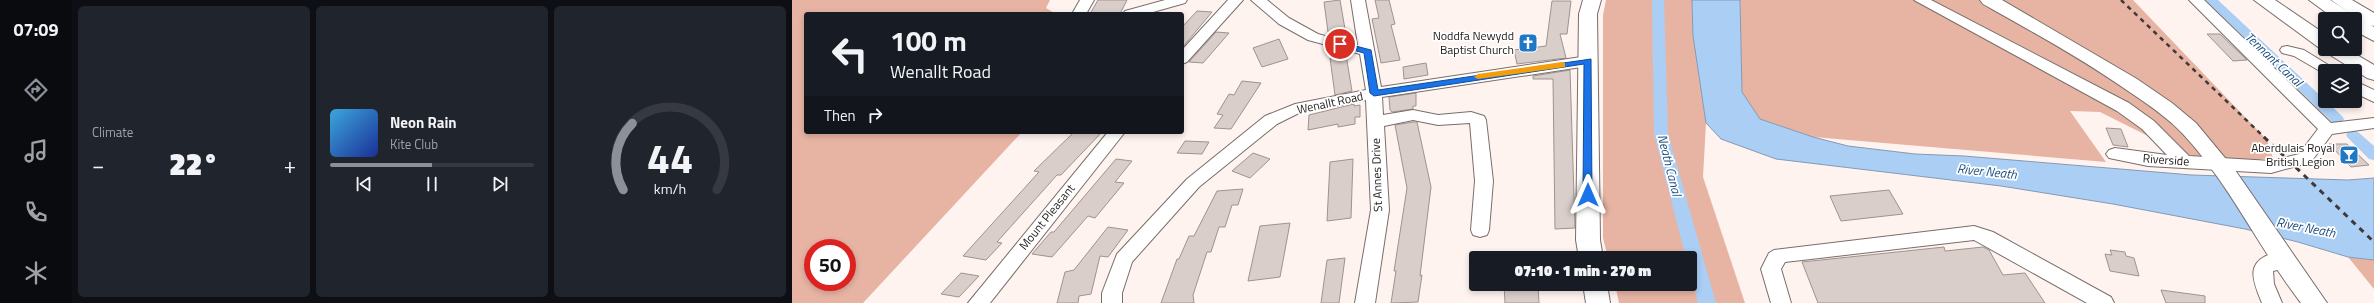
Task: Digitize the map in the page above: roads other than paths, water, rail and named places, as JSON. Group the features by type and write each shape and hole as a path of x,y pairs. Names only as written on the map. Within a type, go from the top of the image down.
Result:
{"highway":[{"path":"2263,0 2318,38"},
{"path":"2287,0 2318,20"},
{"path":"2318,0 2337,12"},
{"path":"2362,28 2374,35"},
{"path":"2362,49 2374,57"},
{"path":"2345,56 2374,74"}],"main road":[{"path":"1590,251 1588,240 1588,14 1592,0"},
{"path":"1990,0 2093,59 2160,103 2196,135 2278,253 2315,303"},
{"path":"2340,0 2374,21"},
{"path":"1596,291 1598,303"}],"street":[{"path":"1080,12 1087,0"},
{"path":"1137,12 1180,0"},
{"path":"1184,56 1236,0"},
{"path":"1258,0 1284,21 1313,37 1368,52"},
{"name":"St Annes Drive","path":"1358,0 1374,93 1380,210 1365,303"},
{"path":"1921,0 2123,107 2148,125 2184,162"},
{"path":"2196,0 2327,128 2368,124"},
{"path":"2287,50 2299,53 2318,64"},
{"name":"Wenallt Road","path":"1112,303 1112,293 1124,259 1193,183 1271,120 1295,109 1374,93 1588,61"},
{"path":"2362,90 2374,98"},
{"path":"1376,122 1412,115 1438,120 1471,117 1478,120 1484,181 1480,230"},
{"name":"Riverside","path":"2115,154 2148,160 2184,162 2220,168 2271,166 2305,158 2327,128"},
{"name":"Mount Pleasant","path":"978,303 1115,134"},
{"path":"1781,303 1771,269 1776,258 1781,255 1974,233 1986,237 2104,303"},
{"path":"2272,303 2264,284 2263,268 2278,253"}],"water":[{"name":"River Neath","path":"1692,0 1740,0 1742,92 1760,119 1813,137 1848,146 1915,154 1964,156 2192,175 2348,180 2374,178 2374,260 2348,257 2298,242 2245,229 2113,204 2001,186 1776,159 1721,139 1706,123 1693,36"}],"waterway":[{"name":"Neath Canal","path":"1658,0 1661,134 1707,303"},
{"name":"Tennant Canal","path":"2211,0 2337,119"},
{"name":"Tennant Canal","path":"2353,135 2374,155"}],"railway":[{"path":"2121,0 2265,138"},
{"path":"2264,137 2374,242"}],"place":[{"name":"Noddfa Newydd Baptist Church","path":"1528,43"},
{"name":"Aberdulais Royal British Legion","path":"2349,155"}]}
